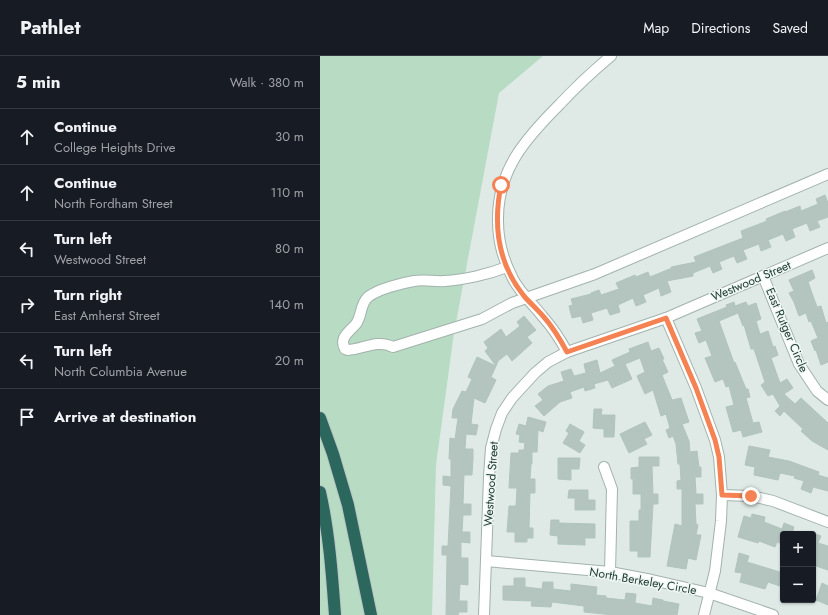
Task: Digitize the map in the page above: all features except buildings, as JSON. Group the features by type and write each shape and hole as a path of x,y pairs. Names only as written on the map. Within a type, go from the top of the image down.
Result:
{"highway":[{"path":"320,418 333,454 348,505 371,615"},
{"path":"320,492 333,583 335,615"}],"street":[{"path":"567,352 558,336 542,315 526,298 507,267 501,253 498,232 497,204 501,185 508,168 519,151 536,129 556,108 611,56"},
{"path":"507,267 492,273 445,281 415,281 384,290 368,297 363,304 358,321 342,341 343,345 345,349 348,350 381,343 388,344 393,347 482,319 526,298 602,271 828,174"},
{"name":"Westwood Street","path":"484,615 491,448 502,414 512,398 535,373 548,362 567,352 666,318 828,248"},
{"name":"East Rutger Circle","path":"764,276 799,364 817,391 828,400"},
{"path":"666,318 696,388 715,440 719,457 722,495 719,545 715,570 704,615"},
{"path":"604,467 612,489 610,572"},
{"path":"722,495 751,496 773,501 828,522"},
{"name":"North Berkeley Circle","path":"486,562 610,572 709,593 772,615"}],"green space":[{"path":"320,56 543,56 499,93 454,333 436,465 432,615 320,615"}],"route":[{"path":"501,185 497,204 498,232 501,253 523,295 542,315 558,336 567,352 666,318 696,388 715,440 719,457 722,495 751,496"}]}
